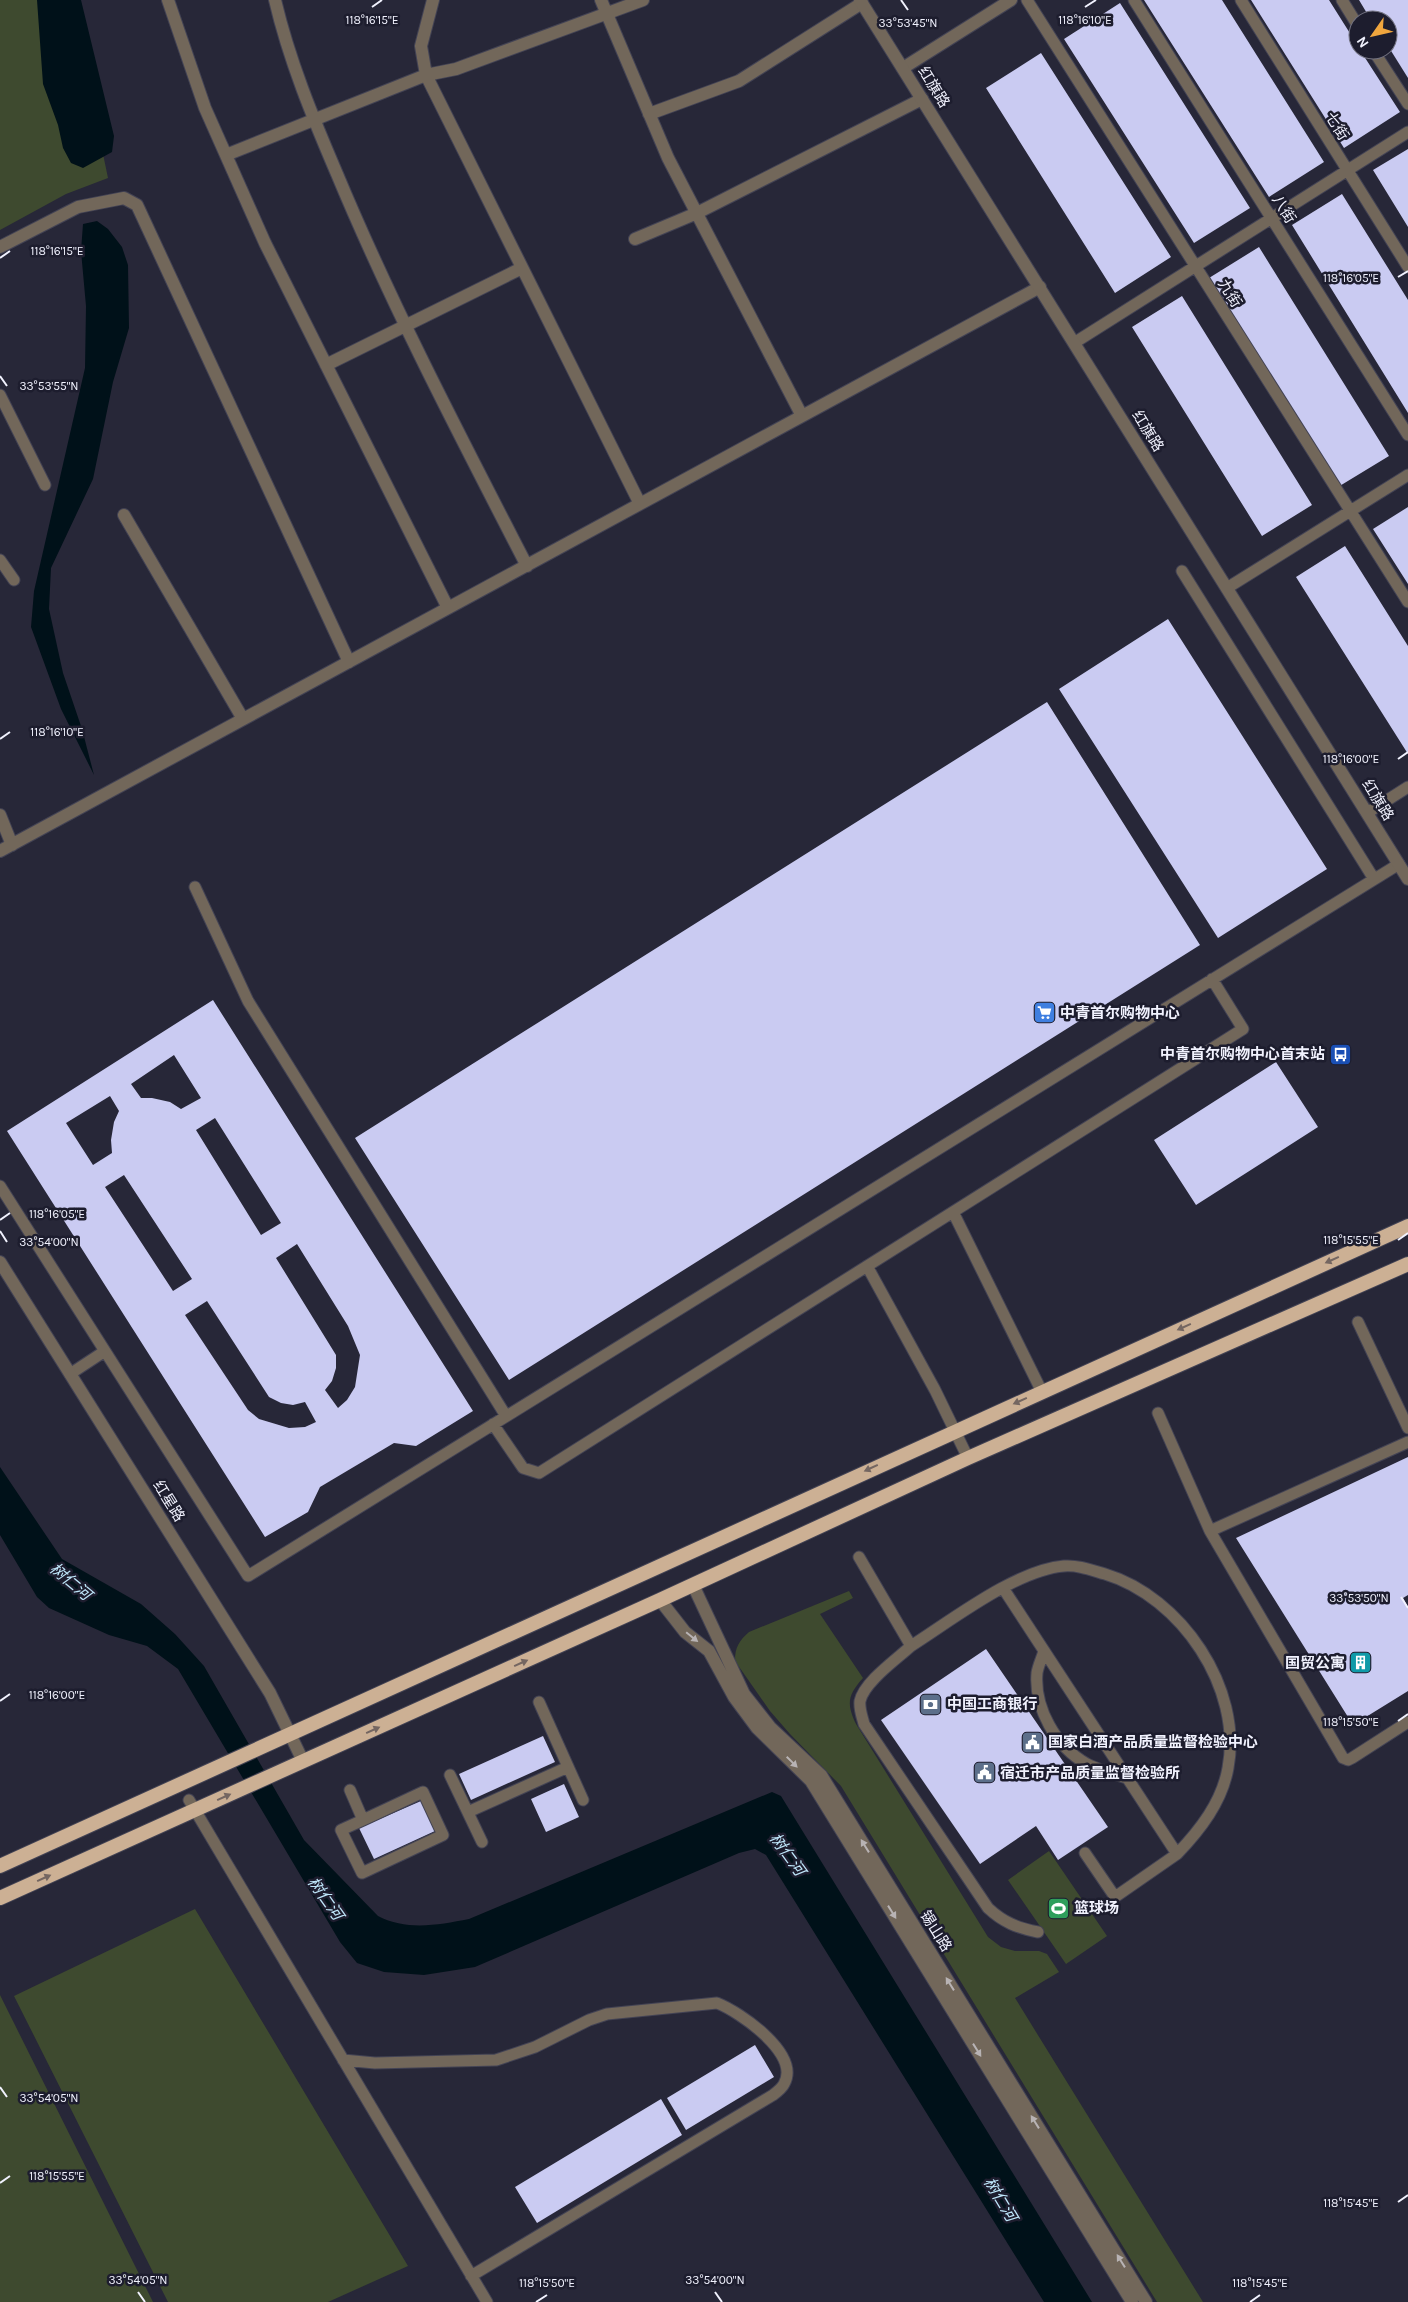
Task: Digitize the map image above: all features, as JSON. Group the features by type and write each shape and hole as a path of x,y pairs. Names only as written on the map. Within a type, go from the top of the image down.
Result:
{"highway":[{"path":"0,1866 1408,1226"},
{"path":"0,1898 192,1805 303,1761 693,1585 968,1458 1408,1264"}],"street":[{"path":"168,0 205,108 265,243 448,608"},
{"path":"275,0 280,24 314,121 362,234 405,328 527,566"},
{"path":"433,0 421,46 426,75 640,504"},
{"path":"601,0 605,14 668,158 802,416"},
{"path":"226,155 426,75 456,69 643,0"},
{"path":"902,68 1011,0"},
{"path":"649,114 739,81 861,1"},
{"name":"红旗路","path":"861,1 1408,879"},
{"path":"635,239 697,213 922,99"},
{"path":"0,247 78,207 124,198 137,204 349,662"},
{"path":"326,365 405,328 522,268"},
{"path":"0,851 1040,288"},
{"path":"124,515 244,719"},
{"path":"0,815 12,844"},
{"name":"红星路","path":"0,1262 270,1693 303,1761"},
{"name":"锡山路","path":"693,1585 744,1694 770,1727 821,1775 1146,2302"},
{"name":"锡山路","path":"660,1600 685,1632 709,1651 734,1697 757,1728 811,1781 1132,2302"}],"lane":[{"name":"九街","path":"1027,0 1408,602"},
{"name":"八街","path":"1134,0 1408,434"},
{"name":"七街","path":"1241,0 1408,267"},
{"path":"1379,60 1408,104"},
{"path":"1074,343 1408,132"},
{"path":"0,395 45,485"},
{"path":"1227,588 1408,474"},
{"path":"0,560 14,580"},
{"path":"1182,571 1374,879"},
{"path":"1367,813 1408,787"},
{"path":"0,1186 248,1576 1399,864"},
{"path":"196,886 248,1001 506,1416"},
{"path":"493,1424 523,1468 539,1473 1243,1029 1212,979"},
{"path":"953,1212 1042,1392"},
{"path":"868,1266 935,1390 968,1458"},
{"path":"1358,1322 1408,1428"},
{"path":"70,1374 105,1351"},
{"path":"1158,1413 1210,1531 1343,1758 1348,1760 1352,1758 1408,1722"},
{"path":"1210,1531 1408,1442"},
{"path":"859,1557 911,1646"},
{"path":"1038,1932 1013,1926 1000,1919 988,1908 864,1724 860,1711 860,1699 870,1683 911,1646 1003,1588 1053,1568 1081,1566 1118,1578 1144,1593 1176,1619 1200,1647 1218,1682 1224,1701 1228,1721 1230,1753 1228,1770 1210,1816 1177,1854 1115,1898 1085,1852"},
{"path":"1003,1588 1177,1854"},
{"path":"1044,1650 1038,1672 1040,1705 1058,1737 1075,1756 1087,1764 1127,1778"},
{"path":"539,1702 583,1800"},
{"path":"468,1812 568,1767"},
{"path":"450,1775 482,1842"},
{"path":"350,1790 363,1820"},
{"path":"423,1792 443,1835 362,1872 341,1830 363,1820 423,1792"},
{"path":"192,1805 487,2302"},
{"path":"343,2060 375,2064 496,2060 534,2046 589,2020 607,2014 717,2003 733,2010 751,2023 782,2055 787,2074 784,2085 773,2095 471,2276"}],"green space":[{"path":"0,0 71,0 108,178 66,194 0,230"},
{"path":"849,1591 853,1598 820,1614 863,1678 854,1689 850,1700 856,1724 988,1937 1001,1947 1015,1951 1039,1951 1047,1954 1059,1972 1015,1998 1203,2302 1157,2302 841,1786 770,1711 735,1661 738,1645 749,1632"},
{"name":"篮球场","path":"1049,1851 1107,1936 1066,1964 1008,1880"},
{"path":"195,1909 408,2266 328,2302 168,2302 14,1996"},
{"path":"0,1995 153,2302 0,2302"}],"water":[{"path":"37,0 81,0 114,136 112,152 83,168 71,163 63,148 58,125 43,84"},
{"path":"97,221 108,229 122,247 128,265 129,328 113,382 93,479 51,568 49,609 63,673 82,729 94,775 61,709 31,627 34,591 85,368 86,306 81,251 83,224"},
{"name":"树仁河","path":"0,1467 62,1559 141,1604 175,1634 204,1666 304,1840 378,1916 389,1921 400,1924 423,1925 469,1919 772,1792 781,1796 1092,2302 1044,2302 766,1855 755,1849 739,1853 475,1967 424,1975 384,1972 357,1963 340,1942 178,1669 147,1646 109,1635 49,1608 37,1597 0,1535"}],"building":[{"path":"1144,0 1222,0 1324,162 1269,197"},
{"path":"1251,0 1329,0 1348,30 1348,60 1366,60 1400,112 1344,148"},
{"path":"1359,0 1408,0 1408,78 1397,60 1398,10 1365,10"},
{"path":"1120,3 1250,208 1194,243 1064,39"},
{"path":"1041,53 1171,257 1115,293 986,88"},
{"path":"1408,149 1408,227 1373,170"},
{"path":"1342,194 1408,300 1408,413 1292,225"},
{"path":"1259,247 1389,456 1338,487 1209,278"},
{"path":"1182,296 1312,505 1262,536 1132,327"},
{"path":"1408,507 1408,584 1373,529"},
{"path":"1345,546 1408,646 1408,754 1296,577"},
{"path":"1168,619 1327,869 1218,938 1059,689"},
{"path":"1047,702 1200,945 509,1380 355,1138"},
{"path":"213,1000 473,1411 416,1446 394,1443 320,1487 308,1512 265,1537 7,1131","holes":["174,1055 201,1098 181,1109 170,1102 152,1098 141,1098 131,1084","110,1096 119,1111 114,1122 111,1140 112,1153 93,1165 66,1123","215,1118 281,1223 261,1235 196,1130","124,1175 192,1279 173,1291 105,1187","297,1244 348,1326 360,1355 355,1387 347,1400 338,1408 325,1390 332,1381 336,1368 336,1355 276,1258","207,1301 269,1397 281,1403 293,1405 305,1402 316,1422 305,1427 289,1428 259,1419 248,1410 185,1315"]},
{"path":"1276,1062 1318,1127 1196,1205 1154,1140"},
{"path":"1408,1457 1408,1595 1403,1598 1408,1607 1408,1691 1353,1725 1236,1538"},
{"path":"986,1649 1108,1827 1058,1860 1036,1826 980,1864 881,1720"},
{"path":"543,1736 555,1762 471,1800 459,1774"},
{"path":"564,1784 579,1817 546,1832 531,1799"},
{"path":"421,1801 435,1831 374,1859 359,1828"},
{"path":"755,2045 774,2077 686,2130 667,2098"},
{"path":"661,2099 682,2135 537,2223 515,2187"}],"place":[{"name":"中青首尔购物中心","path":"1044,1013"},
{"name":"中青首尔购物中心首末站","path":"1341,1054"},
{"name":"国贸公寓","path":"1361,1663"},
{"name":"中国工商银行","path":"931,1704"},
{"name":"国家白酒产品质量监督检验中心","path":"1032,1742"},
{"name":"宿迁市产品质量监督检验所","path":"984,1773"},
{"name":"篮球场","path":"1058,1908"}]}
